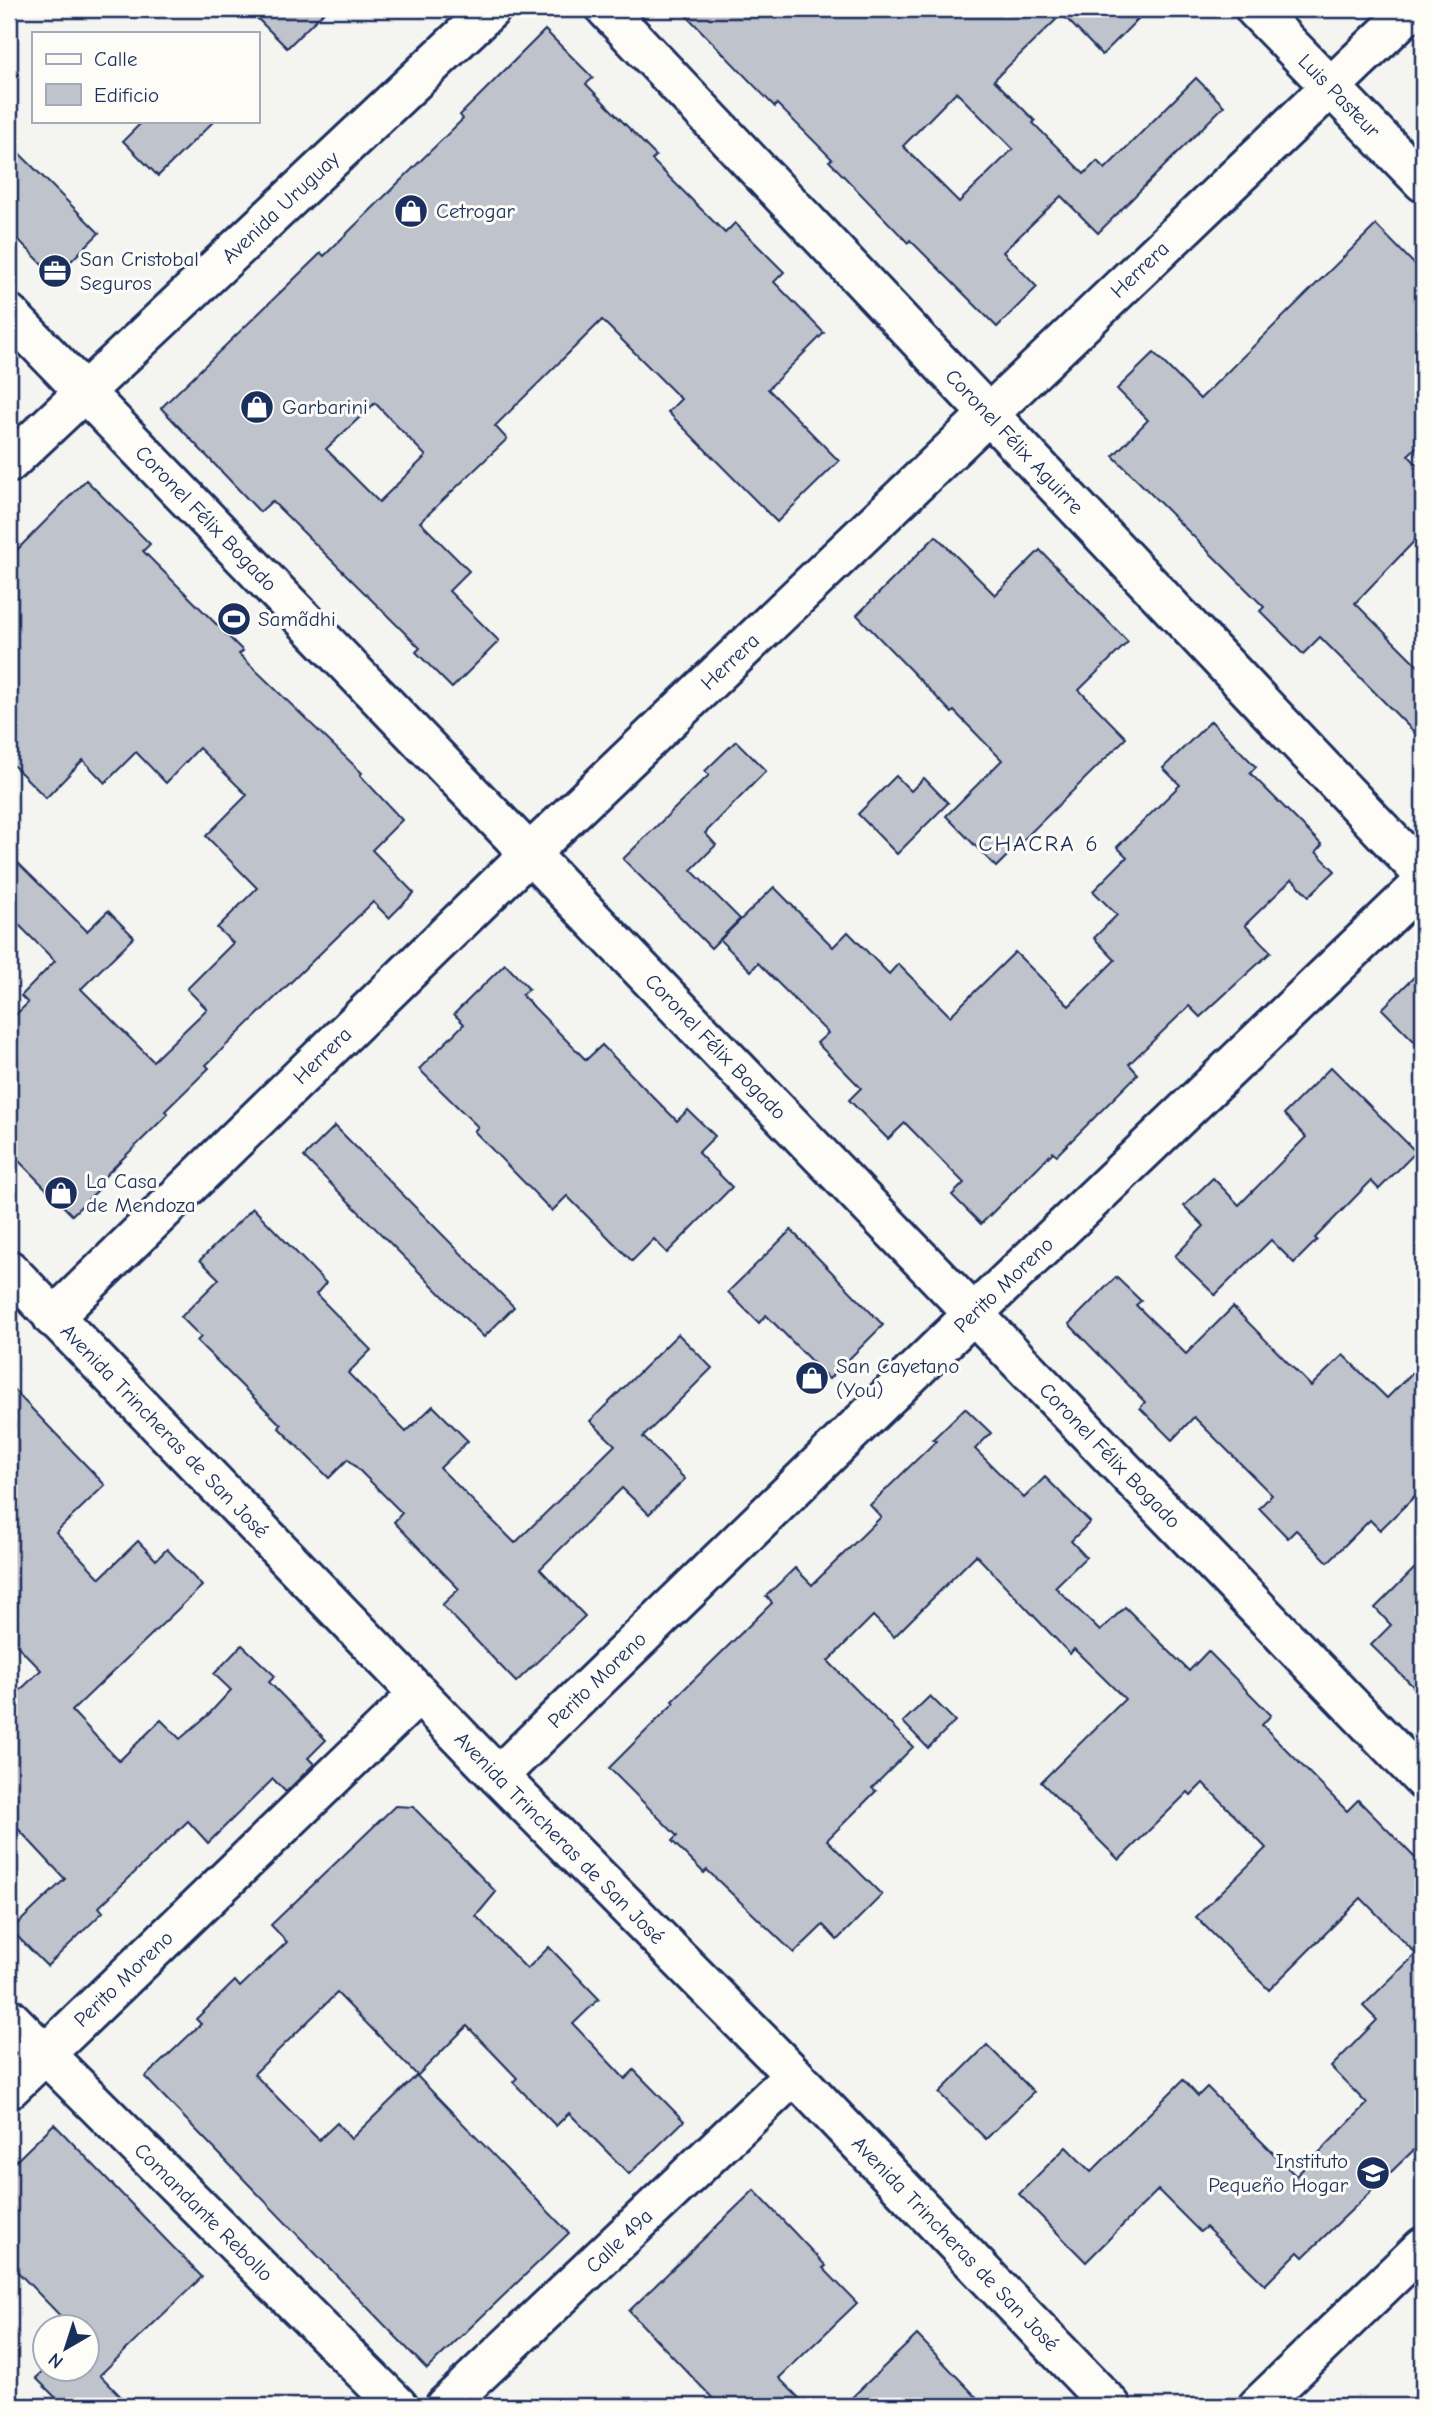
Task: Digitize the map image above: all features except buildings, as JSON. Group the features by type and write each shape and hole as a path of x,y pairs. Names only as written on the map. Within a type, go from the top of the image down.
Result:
{"street":[{"name":"Avenida Uruguay","path":"9,463 491,9"},
{"name":"Coronel Félix Aguirre","path":"606,9 1423,874"},
{"name":"Luis Pasteur","path":"1255,9 1423,182"},
{"name":"Herrera","path":"53,1318 530,853 1412,9"},
{"name":"Coronel Félix Bogado","path":"9,314 1423,1780"},
{"name":"Perito Moreno","path":"498,1776 973,1314 1423,883"},
{"name":"Avenida Trincheras de San José","path":"9,1270 498,1776 794,2074 1111,2406"},
{"name":"Perito Moreno","path":"9,2089 419,1694"},
{"name":"Comandante Rebollo","path":"9,2018 398,2406"},
{"name":"Calle 49a","path":"444,2406 794,2074"},
{"path":"1258,2406 1423,2246"}],"place":[{"name":"Cetrogar","path":"411,211"},
{"name":"San Cristobal Seguros","path":"55,271"},
{"name":"Garbarini","path":"257,407"},
{"name":"Samãdhi","path":"234,619"},
{"name":"La Casa de Mendoza","path":"61,1193"},
{"name":"San Cayetano (You)","path":"812,1378"},
{"name":"Instituto Pequeño Hogar","path":"1373,2173"}],"district":[{"name":"CHACRA 6","path":"1039,843"}]}
